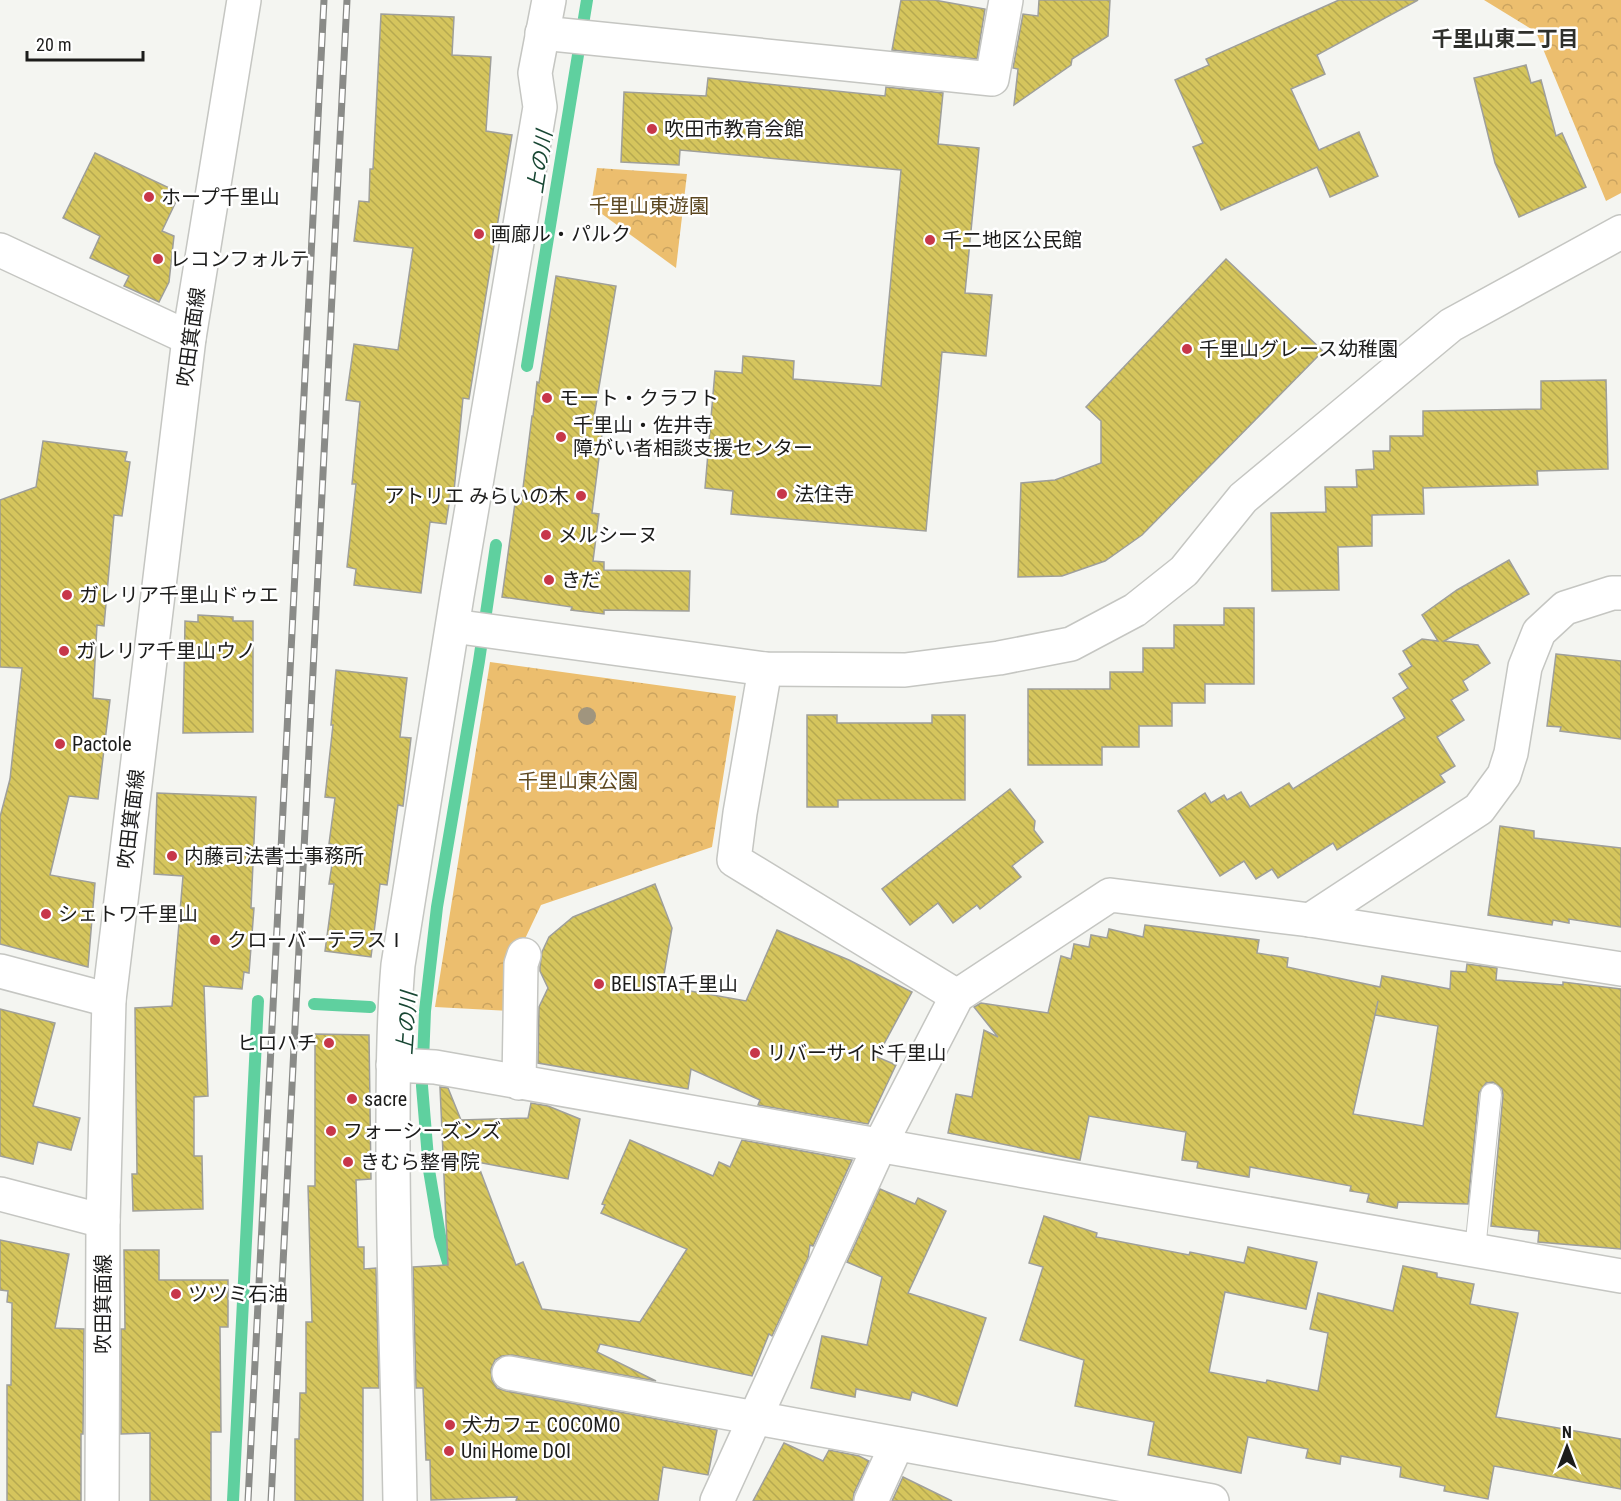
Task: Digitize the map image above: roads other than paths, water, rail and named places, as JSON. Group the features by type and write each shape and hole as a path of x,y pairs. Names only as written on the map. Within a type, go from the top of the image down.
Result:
{"street":[{"name":"吹田箕面線","path":"102,1501 103,1221 109,1000 189,338 244,0"},
{"path":"400,1501 394,1297 413,1067 394,1009 401,938 460,626 540,107 535,73 550,34 549,0"},
{"path":"550,34 992,79 1006,0"},
{"path":"460,626 765,669 905,670 999,658 1071,644 1134,610 1184,571 1243,498 1451,325 1621,232"},
{"path":"0,250 189,338"},
{"path":"1310,920 1479,809 1504,776 1511,753 1525,667 1539,632 1564,608 1612,593 1621,593"},
{"path":"765,669 734,860 957,996"},
{"path":"717,1501 880,1146 957,996 1110,895 1310,920 1621,969"},
{"path":"519,1083 521,964 524,955"},
{"path":"0,971 109,1000"},
{"path":"413,1067 519,1083 1621,1276"},
{"path":"0,1194 103,1221"},
{"path":"508,1373 897,1444 1130,1494 1212,1501"},
{"path":"871,1501 897,1444"}],"lane":[{"path":"1475,1251 1491,1094"}],"waterway":[{"name":"上の川","path":"527,366 587,0"},
{"name":"上の川","path":"453,1279 440,1236 429,1170 422,1086 425,1011 437,907 479,661 496,545"},
{"path":"233,1501 258,1001"},
{"path":"314,1004 370,1007"}],"railway":[{"path":"248,1501 324,0"},
{"path":"271,1501 347,0"}],"place":[{"name":"吹田市教育会館","path":"652,129"},
{"name":"ホープ千里山","path":"149,197"},
{"name":"画廊ル・パルク","path":"479,234"},
{"name":"千二地区公民館","path":"930,240"},
{"name":"レコンフォルテ","path":"158,259"},
{"name":"千里山グレース幼稚園","path":"1187,349"},
{"name":"モート・クラフト","path":"547,398"},
{"name":"千里山・佐井寺 障がい者相談支援センター","path":"561,437"},
{"name":"法住寺","path":"782,494"},
{"name":"アトリエ みらいの木","path":"581,496"},
{"name":"メルシーヌ","path":"546,535"},
{"name":"きだ","path":"549,580"},
{"name":"ガレリア千里山ドゥエ","path":"67,595"},
{"name":"ガレリア千里山ウノ","path":"64,651"},
{"name":"Pactole","path":"60,744"},
{"name":"内藤司法書士事務所","path":"172,856"},
{"name":"シェトワ千里山","path":"46,914"},
{"name":"クローバーテラスⅠ","path":"215,940"},
{"name":"BELISTA千里山","path":"599,984"},
{"name":"ヒロハチ","path":"329,1043"},
{"name":"リバーサイド千里山","path":"755,1053"},
{"name":"sacre","path":"352,1099"},
{"name":"フォーシーズンズ","path":"331,1131"},
{"name":"きむら整骨院","path":"348,1162"},
{"name":"ツツミ石油","path":"176,1294"},
{"name":"犬カフェ COCOMO","path":"450,1425"},
{"name":"Uni Home DOI","path":"449,1451"}],"district":[{"name":"千里山東二丁目","path":"1505,39"}],"park label":[{"name":"千里山東遊園","path":"649,206"},
{"name":"千里山東公園","path":"578,781"}]}
